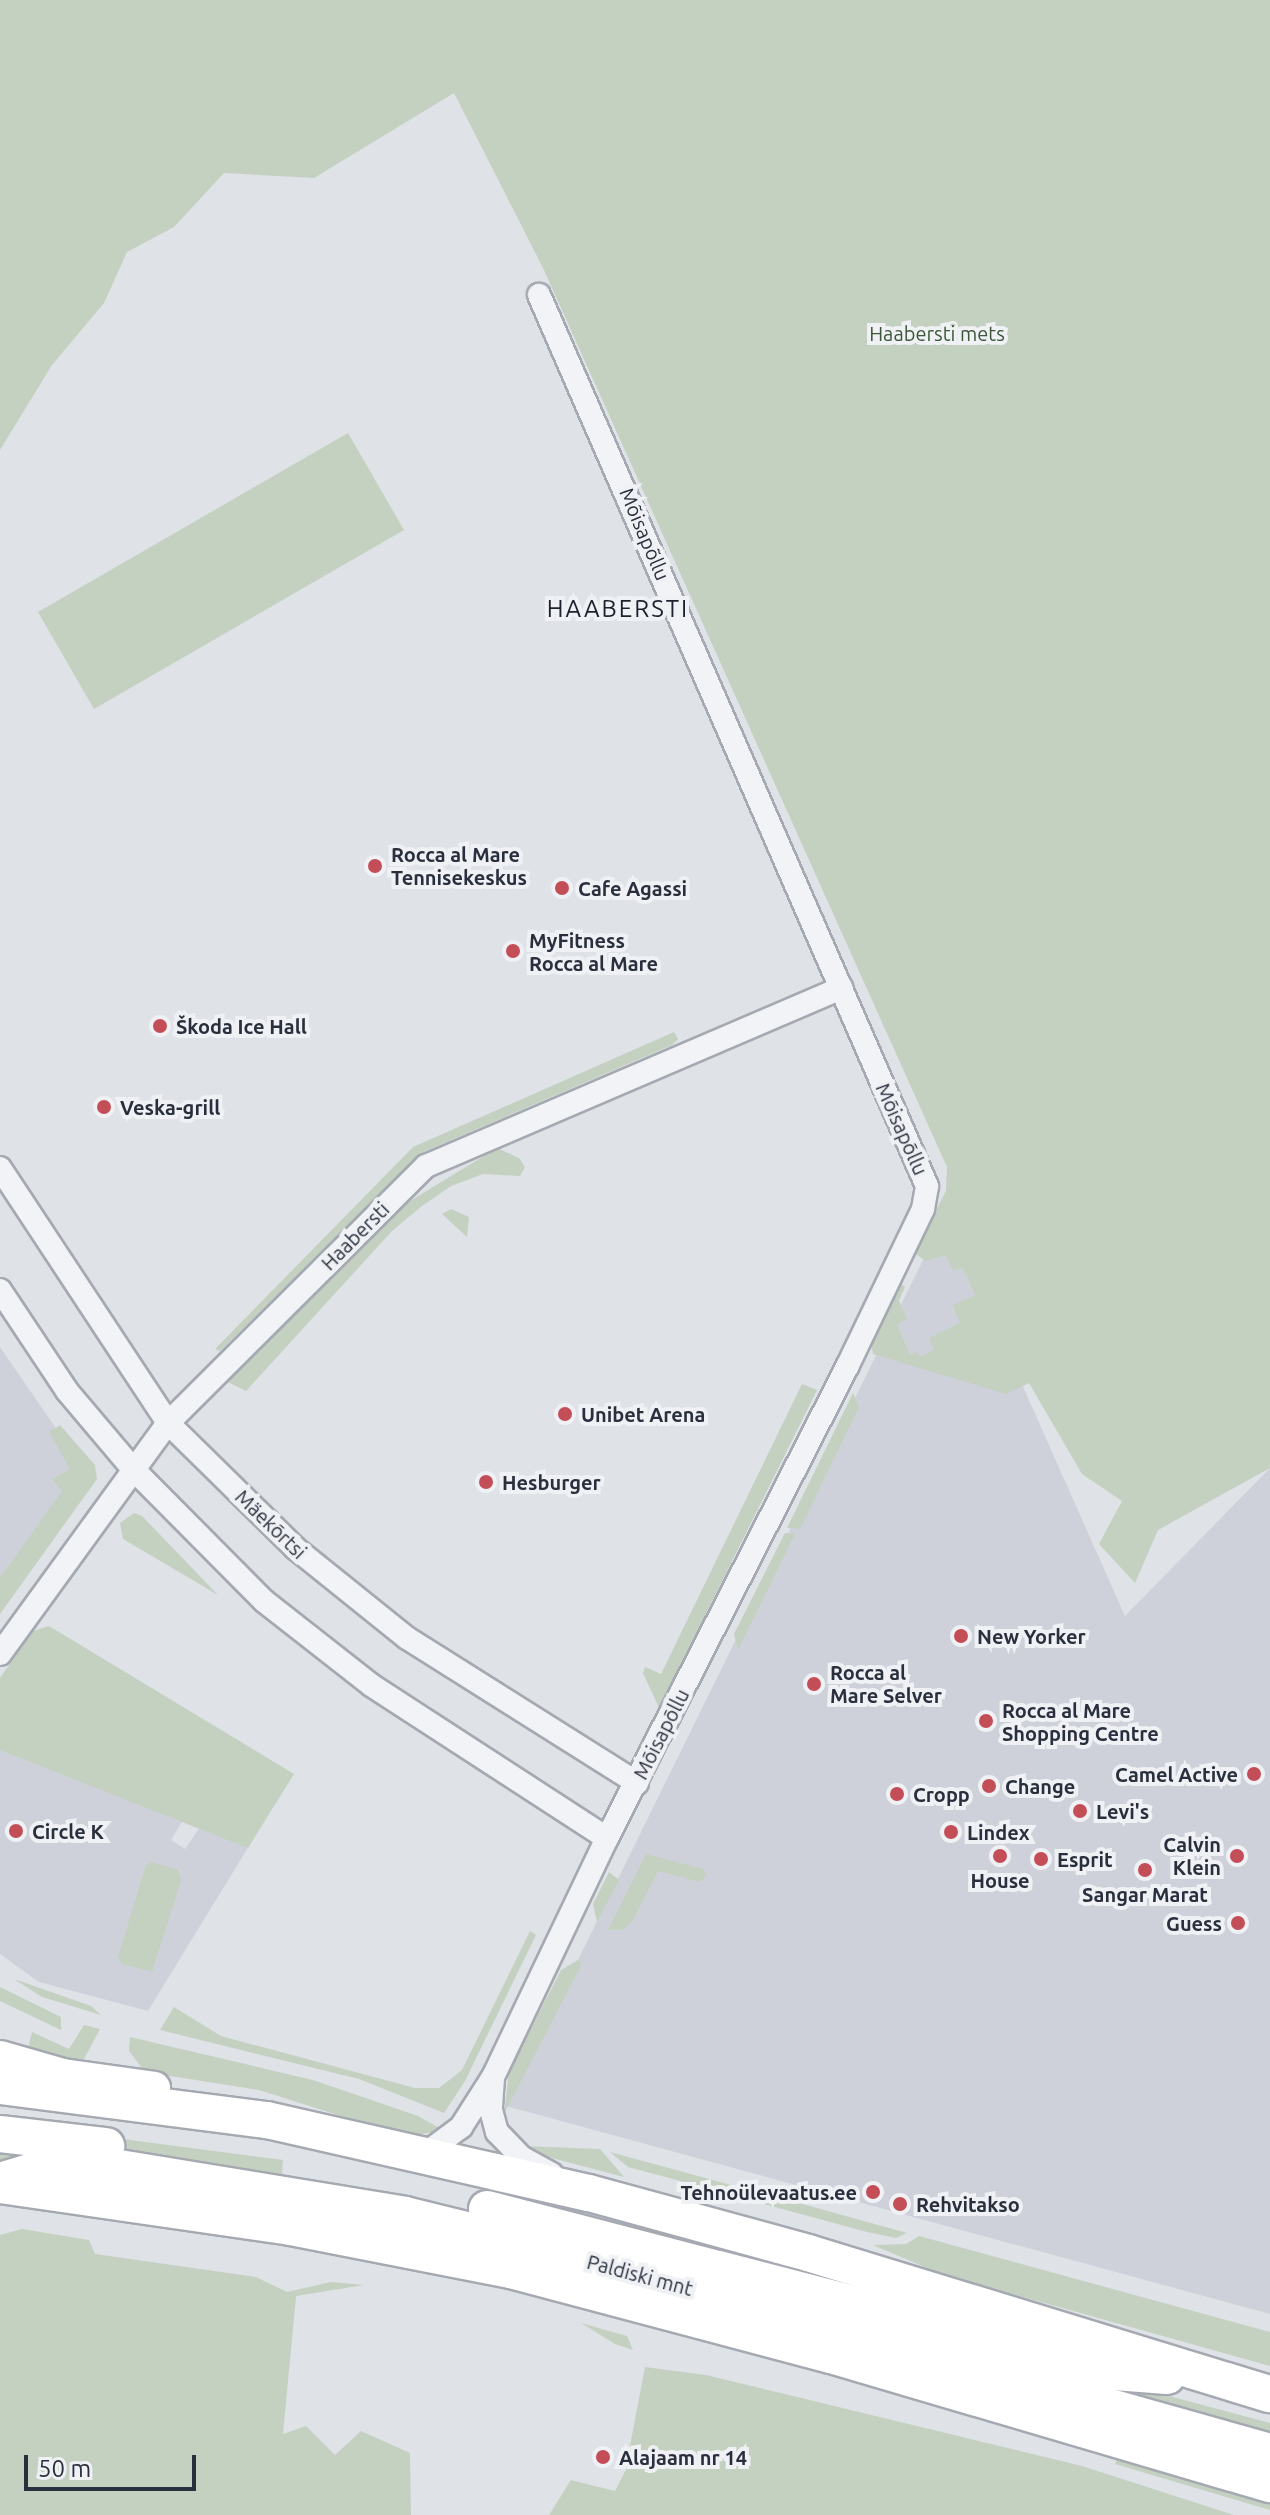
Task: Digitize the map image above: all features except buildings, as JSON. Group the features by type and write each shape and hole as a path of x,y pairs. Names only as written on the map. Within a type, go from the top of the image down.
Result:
{"main road":[{"path":"0,2057 63,2075 258,2104 334,2136"},
{"name":"Paldiski mnt","path":"0,2086 208,2111 589,2193 808,2253 1270,2394"},
{"path":"0,2108 94,2111 252,2133 334,2136"},
{"name":"Paldiski mnt","path":"0,2134 290,2172 510,2214 1115,2372 1217,2380"},
{"name":"Paldiski mnt","path":"0,2183 49,2166 101,2165 405,2215 594,2262 1270,2452"},
{"name":"Paldiski mnt","path":"0,2183 291,2227 511,2270 651,2305 1270,2484"}],"street":[{"name":"Mõisapõllu","path":"421,2157 461,2127 493,2077 607,1838 923,1209 927,1186 539,295"},
{"name":"Haabersti","path":"0,1654 132,1468 168,1423 426,1166 841,988"},
{"name":"Mäekõrtsi","path":"0,1168 168,1423 295,1548 349,1594 467,1678 637,1783"},
{"path":"0,1290 67,1391 132,1468 264,1601 371,1685 607,1838"},
{"name":"Mõisapõllu","path":"493,2077 491,2110 497,2132 508,2146 589,2193"}],"shaded area":[{"path":"955,1234 1125,1616 1270,1468 1270,2314 506,2106 925,1256"},
{"path":"0,1347 86,1472 0,1593"},
{"path":"0,1748 183,1820 171,1840 185,1849 200,1827 249,1846 148,2011 39,1982 0,1954"}],"green space":[{"name":"Haabersti mets","path":"0,0 1270,0 1270,1468 1158,1530 1135,1583 1099,1544 1122,1501 1082,1474 1029,1383 1006,1394 873,1354 870,1338 898,1281 905,1287 899,1301 907,1319 897,1324 910,1355 917,1352 920,1357 934,1350 929,1338 960,1323 953,1305 975,1295 963,1268 953,1271 946,1255 925,1261 914,1252 946,1191 947,1167 543,268 454,93 314,178 224,173 174,227 127,252 104,303 52,365 0,450"},
{"path":"348,433 404,530 94,709 38,612"},
{"path":"674,1032 678,1039 672,1045 421,1153 220,1351 215,1349 413,1147"},
{"path":"497,1148 519,1158 525,1167 520,1176 483,1174 451,1186 422,1206 392,1231 246,1391 226,1381 370,1235 410,1201"},
{"path":"451,1209 469,1217 467,1237 442,1214"},
{"path":"802,1384 817,1390 659,1708 643,1673 645,1667 661,1674"},
{"path":"853,1393 859,1407 800,1529 787,1528"},
{"path":"60,1425 95,1465 97,1479 0,1614 0,1578 62,1491 52,1479 70,1469 49,1432"},
{"path":"134,1513 142,1516 218,1595 123,1539 120,1523"},
{"path":"785,1533 795,1534 738,1650 734,1634"},
{"path":"49,1626 294,1774 248,1848 0,1750 0,1678 33,1631"},
{"path":"646,1854 703,1869 707,1875 700,1882 658,1871 632,1922 622,1930 608,1930"},
{"path":"152,1862 178,1870 181,1881 152,1972 122,1964 118,1957 146,1865"},
{"path":"609,1872 619,1880 597,1922 593,1904"},
{"path":"530,1931 536,1935 465,2081 444,2113 359,2079 160,2030 174,2007 221,2036 415,2088 439,2088 462,2070"},
{"path":"578,1960 582,1964 504,2114 509,2072 561,1970"},
{"path":"14,1979 91,2006 101,2015 42,1997"},
{"path":"0,1987 61,2017 61,2030 0,2001"},
{"path":"84,2025 100,2029 84,2059 56,2058 28,2049 32,2032 69,2049"},
{"path":"130,2037 313,2080 418,2116 443,2130 407,2137 259,2090 145,2072 129,2051"},
{"path":"0,2123 283,2160 281,2187 0,2173"},
{"path":"523,2146 600,2149 624,2177 533,2153"},
{"path":"610,2152 731,2185 729,2194 628,2167"},
{"path":"741,2187 907,2233 896,2238 867,2232 738,2197"},
{"path":"22,2229 89,2240 95,2254 256,2277 287,2292 331,2282 364,2285 296,2296 283,2434 306,2426 335,2455 361,2431 410,2453 411,2515 0,2515 0,2235"},
{"path":"919,2236 1270,2332 1270,2366 941,2274 873,2245 906,2244"},
{"path":"581,2323 627,2336 633,2350 615,2344"},
{"path":"1024,2366 1098,2377 1270,2423 1270,2438"},
{"path":"645,2367 706,2375 1082,2466 1234,2515 549,2515 571,2480 615,2491 635,2452 629,2451"},
{"path":"1119,2456 1270,2502 1270,2510 1115,2464"}],"place":[{"name":"Rocca al Mare Tennisekeskus","path":"375,866"},
{"name":"Cafe Agassi","path":"562,888"},
{"name":"MyFitness Rocca al Mare","path":"513,951"},
{"name":"Škoda Ice Hall","path":"160,1026"},
{"name":"Veska-grill","path":"104,1107"},
{"name":"Unibet Arena","path":"565,1414"},
{"name":"Hesburger","path":"486,1482"},
{"name":"New Yorker","path":"961,1636"},
{"name":"Rocca al Mare Selver","path":"814,1684"},
{"name":"Rocca al Mare Shopping Centre","path":"986,1721"},
{"name":"Camel Active","path":"1254,1774"},
{"name":"Change","path":"989,1786"},
{"name":"Cropp","path":"897,1794"},
{"name":"Levi's","path":"1080,1811"},
{"name":"Circle K","path":"16,1831"},
{"name":"Lindex","path":"951,1832"},
{"name":"House","path":"1000,1856"},
{"name":"Calvin Klein","path":"1237,1856"},
{"name":"Esprit","path":"1041,1859"},
{"name":"Sangar Marat","path":"1145,1870"},
{"name":"Guess","path":"1238,1923"},
{"name":"Tehnoülevaatus.ee","path":"873,2192"},
{"name":"Rehvitakso","path":"900,2204"},
{"name":"Alajaam nr 14","path":"603,2457"}],"district":[{"name":"HAABERSTI","path":"618,609"}]}
